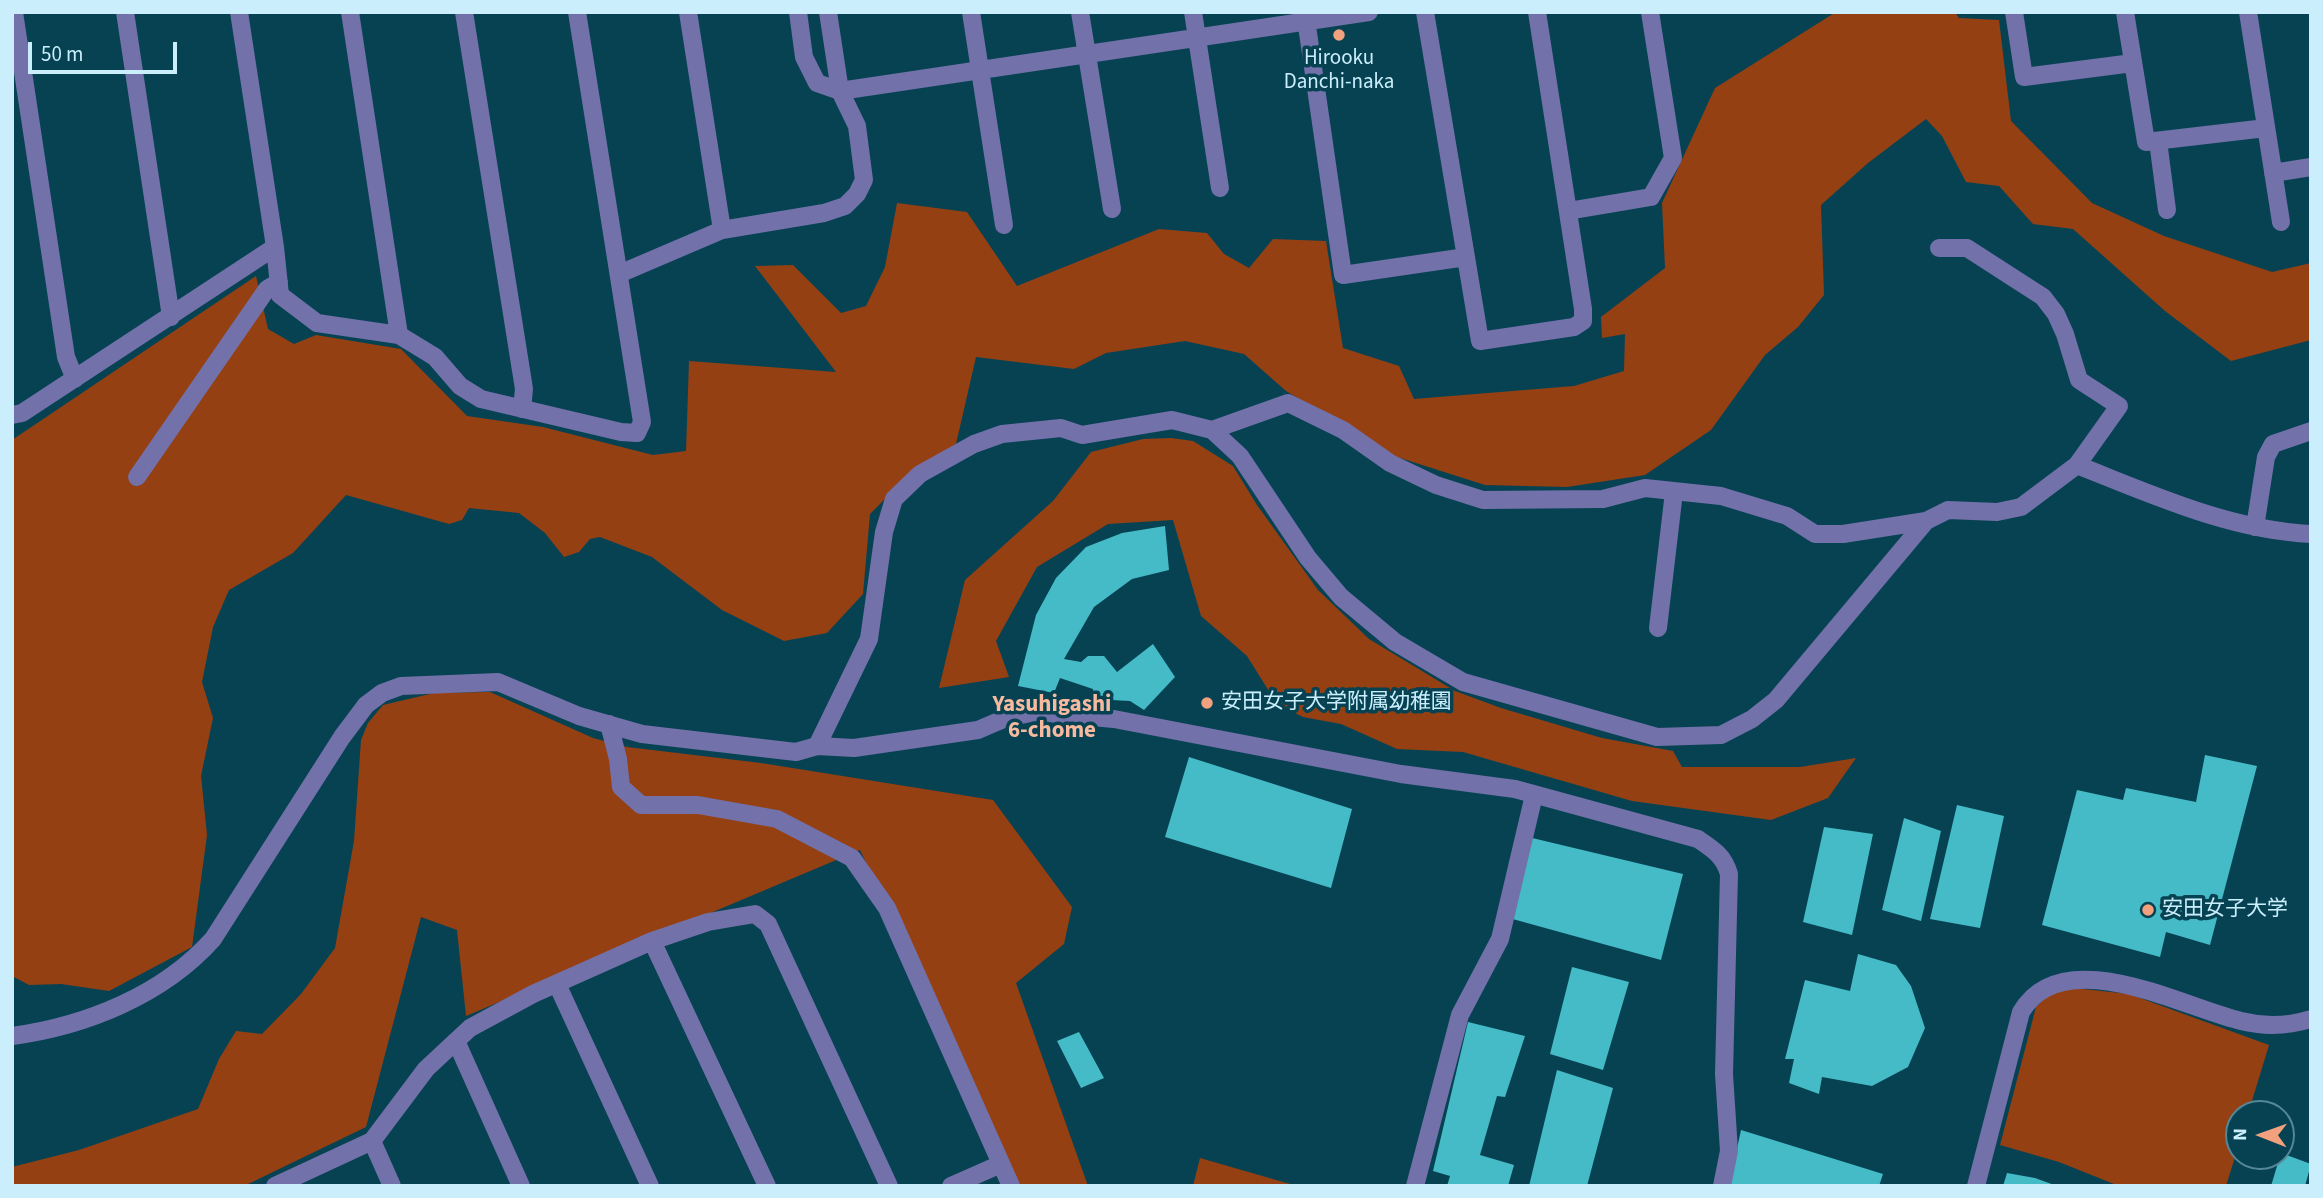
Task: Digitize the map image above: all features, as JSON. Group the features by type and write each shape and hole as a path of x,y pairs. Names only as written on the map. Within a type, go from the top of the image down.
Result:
{"street":[{"path":"14,12 66,357 75,379"},
{"path":"125,12 171,317"},
{"path":"239,12 280,295 317,323 399,335 435,357 460,386 481,399 621,432 637,433 642,422 577,12"},
{"path":"350,12 399,335"},
{"path":"464,12 524,389 522,409"},
{"path":"688,12 722,230"},
{"path":"798,12 804,57 817,83 840,91 1197,38 1305,17 1369,12"},
{"path":"619,274 722,230 824,213 845,206 857,194 864,180 857,126 840,91 828,12"},
{"path":"971,12 1004,225"},
{"path":"1080,12 1112,209"},
{"path":"1193,12 1220,188"},
{"path":"1425,12 1480,341 1574,327 1583,321 1537,12"},
{"path":"1568,211 1651,197 1673,158 1650,12"},
{"path":"2014,12 2024,77 2133,63"},
{"path":"2125,12 2146,142 2266,128"},
{"path":"2248,12 2281,222"},
{"path":"1305,17 1343,275 1466,257"},
{"path":"2158,141 2167,210"},
{"path":"2273,173 2311,167"},
{"path":"12,415 22,413 275,247"},
{"path":"1212,430 1287,403 1343,430 1390,463 1436,485 1483,500 1603,499 1645,488 1721,496 1787,516 1815,534 1843,534 1926,520 1948,510 1997,513 2021,508 2077,465 2119,406 2078,380 2065,334 2056,314 2043,297 1967,248 1939,248"},
{"path":"137,477 267,289 279,282"},
{"path":"817,746 869,639 884,532 894,499 905,485 974,444 1002,434 1061,428 1082,435 1172,420 1212,430 1240,456 1308,558 1341,597 1395,642 1463,682 1657,737 1721,735 1752,719 1776,700 1926,520"},
{"path":"2255,527 2266,457 2273,444 2311,431"},
{"path":"2077,465 2179,505 2255,527 2311,534"},
{"path":"1658,628 1674,492"},
{"path":"12,1036 47,1031 94,1016 149,991 191,964 213,939 342,737 366,705 382,693 401,685 498,682 579,716 642,734 796,752 817,746 854,748 978,730 1006,718 1036,712 1114,719 1401,774 1474,782 1534,795 1698,839 1726,863 1729,874 1724,1074 1729,1151 1722,1186"},
{"path":"608,724 618,759 621,788 641,805 698,805 777,819 852,858 887,908 1011,1186"},
{"path":"1415,1186 1460,1015 1500,939 1534,795"},
{"path":"275,1186 372,1141 426,1069 470,1028 557,984 652,942 708,922 755,914 768,924 889,1186"},
{"path":"652,942 767,1186"},
{"path":"1976,1186 2021,1012 2029,999 2046,986 2066,980 2119,983 2240,1021 2270,1026 2311,1019"},
{"path":"557,984 650,1186"},
{"path":"456,1041 521,1186"},
{"path":"372,1141 393,1186"},
{"path":"951,1186 1001,1164"}],"shaded area":[{"path":"1836,12 1955,12 1959,18 1999,20 2011,121 2092,203 2164,236 2272,272 2311,263 2311,340 2231,361 2165,311 2073,229 2033,224 1999,186 1966,182 1942,136 1926,119 1868,163 1821,205 1824,295 1798,327 1765,355 1711,430 1645,475 1567,487 1485,485 1394,456 1286,391 1244,354 1185,341 1106,353 1074,369 976,357 956,444 910,474 870,514 863,594 827,633 784,641 722,610 652,557 600,537 590,539 579,552 564,557 545,533 519,513 469,508 462,520 449,524 346,495 293,553 229,590 213,627 202,682 213,718 201,776 207,835 192,947 109,991 61,984 29,985 12,976 12,440 256,276 268,329 294,344 316,335 401,349 467,416 543,427 653,455 686,451 689,361 836,372 755,266 793,265 841,313 866,306 885,267 897,203 967,212 1017,286 1159,229 1207,233 1224,254 1249,268 1273,239 1326,241 1343,348 1399,366 1414,399 1574,386 1624,371 1625,334 1602,338 1601,317 1665,268 1662,203 1715,88"},
{"path":"1171,438 1193,441 1233,466 1257,505 1318,590 1369,639 1455,691 1501,708 1602,738 1673,751 1682,767 1800,767 1856,758 1828,798 1771,820 1632,801 1463,752 1397,749 1341,724 1303,717 1277,704 1247,656 1201,616 1173,520 1108,524 1037,567 996,641 1009,677 939,688 965,580 1053,501 1091,452 1143,439"},
{"path":"490,692 593,738 627,747 761,763 993,800 1072,907 1064,944 1016,983 1088,1186 1019,1186 860,850 466,1016 457,930 421,917 366,1127 244,1186 12,1186 12,1167 79,1150 198,1109 219,1059 236,1031 262,1034 301,994 335,948 354,841 361,740 368,723 383,705 434,693"},
{"path":"2074,988 2129,994 2269,1045 2252,1100 2225,1100 2225,1170 2231,1170 2226,1186 2119,1186 2059,1162 2000,1145 2036,1007 2051,992"},
{"path":"1200,1158 1297,1186 1193,1186"}],"building":[{"path":"1165,526 1169,570 1132,579 1094,607 1064,659 1081,662 1088,656 1104,656 1117,672 1153,644 1175,677 1144,710 1130,701 1093,699 1093,689 1060,678 1054,693 1018,686 1036,615 1056,578 1086,547 1122,533"},
{"path":"2205,755 2257,766 2210,945 2166,932 2160,957 2042,925 2077,790 2123,800 2126,788 2196,802"},
{"path":"1189,757 1352,809 1331,888 1165,837"},
{"path":"1957,805 2004,816 1980,928 1930,919"},
{"path":"1904,818 1941,831 1921,921 1882,910"},
{"path":"1824,827 1873,834 1852,935 1803,922"},
{"path":"1528,837 1683,874 1661,960 1509,918"},
{"path":"1858,954 1896,965 1911,986 1925,1028 1908,1067 1872,1086 1822,1077 1819,1094 1789,1083 1794,1059 1785,1059 1805,980 1850,991"},
{"path":"1572,967 1629,982 1603,1070 1550,1054"},
{"path":"1468,1022 1525,1036 1505,1097 1497,1096 1480,1155 1514,1165 1508,1186 1447,1186 1450,1176 1433,1171"},
{"path":"1079,1032 1104,1078 1081,1088 1057,1041"},
{"path":"1557,1070 1613,1088 1587,1186 1529,1186"},
{"path":"1741,1130 1883,1174 1879,1186 1729,1186"},
{"path":"2295,1158 2311,1164 2305,1186 2271,1186 2276,1170 2295,1170"},
{"path":"2007,1173 2035,1178 2057,1186 2003,1186"}],"place":[{"name":"Hirooku Danchi-naka","path":"1339,35"},
{"name":"安田女子大学附属幼稚園","path":"1207,703"},
{"name":"安田女子大学","path":"2148,910"}],"district":[{"name":"Yasuhigashi 6-chome","path":"1052,719"}]}
